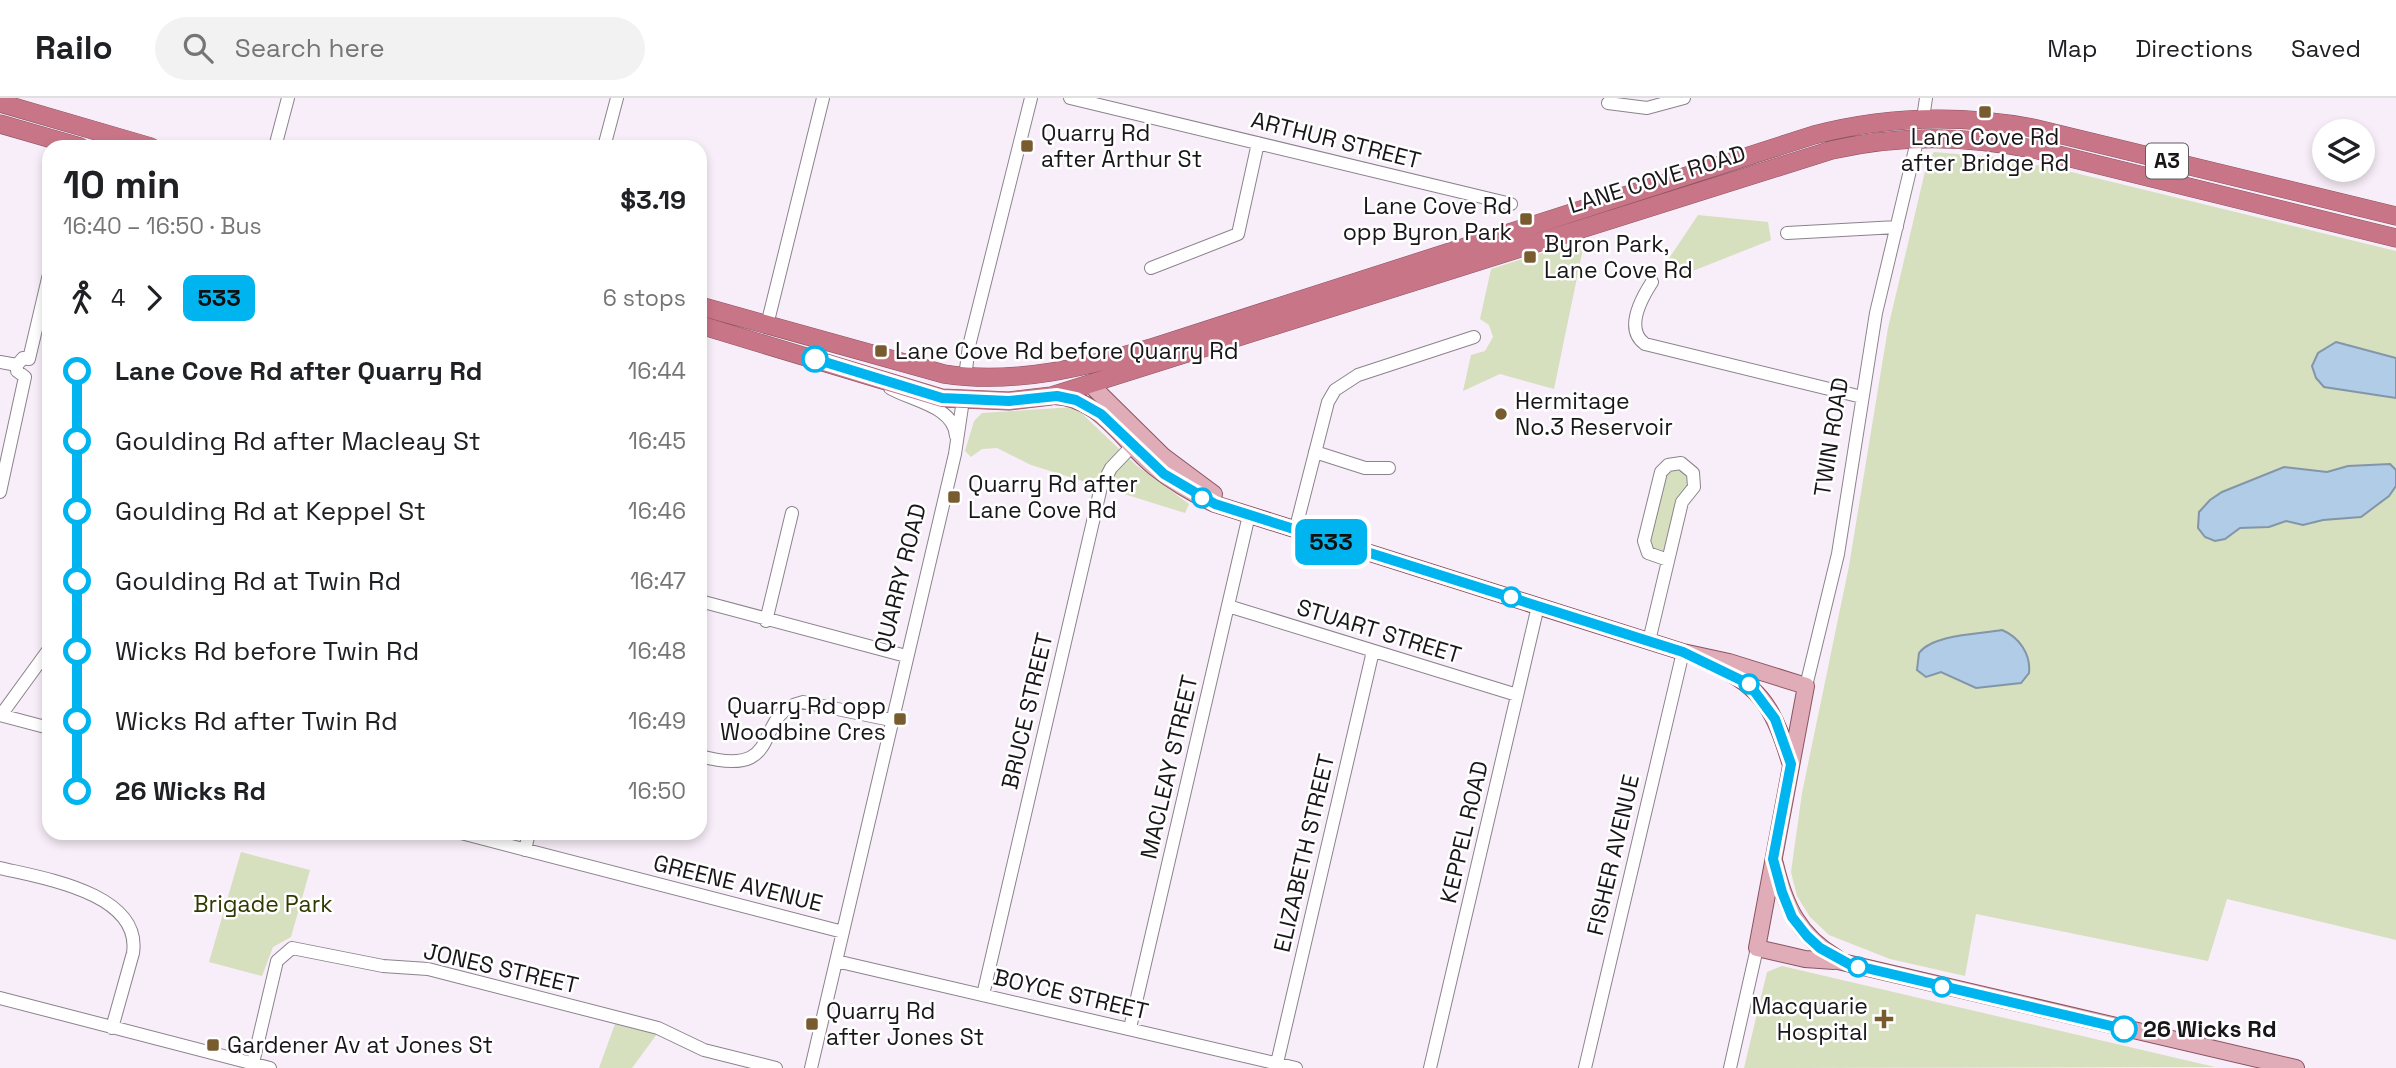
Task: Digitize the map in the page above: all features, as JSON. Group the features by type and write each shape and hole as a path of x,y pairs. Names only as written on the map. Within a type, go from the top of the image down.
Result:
{"highway":[{"path":"0,103 126,140"},
{"name":"LANE COVE ROAD","path":"707,308 904,365 965,377 1032,375 1082,367 1154,347 1814,135 1871,123 1923,118 1985,119 2033,128 2396,216"},
{"name":"TWIN ROAD","path":"1918,137 1923,118"},
{"path":"0,124 55,140"},
{"path":"80,140 82,128"},
{"name":"LANE COVE ROAD","path":"707,327 942,398 1009,401 1051,396 1832,150 1918,137 1992,141 2038,150 2396,238"},
{"path":"1032,375 1078,379 1091,385"},
{"name":"QUARRY ROAD","path":"963,400 965,377"}],"main road":[{"path":"1091,385 1153,465 1189,491 1295,531 1649,642 1729,662 1805,690"},
{"path":"1051,396 1070,398 1088,405 1136,441"},
{"path":"1683,652 1749,684 1769,707 1791,764"},
{"path":"1726,671 1805,690"},
{"name":"TWIN ROAD","path":"1758,944 1805,690"},
{"path":"1773,859 1792,917 1820,948 1841,963"},
{"path":"1758,944 2296,1068"}],"street":[{"path":"277,140 288,98"},
{"path":"606,140 617,98"},
{"path":"767,325 823,98"},
{"name":"QUARRY ROAD","path":"965,377 969,346 1031,98"},
{"name":"ARTHUR STREET","path":"1070,98 1511,204"},
{"path":"1608,103 1647,108 1684,98"},
{"path":"1923,118 1926,98"},
{"name":"TWIN ROAD","path":"1805,690 1838,554 1876,313 1918,137"},
{"path":"1151,268 1238,234 1258,143"},
{"path":"1787,233 1897,228"},
{"path":"1652,282 1640,300 1634,326 1639,340 1645,344 1862,397"},
{"path":"25,377 33,373 35,368 29,359 42,304"},
{"path":"1295,531 1328,402 1345,381 1474,337"},
{"path":"25,377 18,371 17,365 20,360 29,359"},
{"path":"0,362 17,365"},
{"path":"866,374 950,418 955,429 955,454"},
{"path":"0,492 25,377"},
{"name":"QUARRY ROAD","path":"811,1068 955,454 963,400"},
{"name":"BRUCE STREET","path":"983,995 1101,487 1111,468 1136,441"},
{"path":"1315,452 1365,468 1389,468"},
{"path":"1649,642 1682,502 1694,487 1693,473 1681,463 1668,465 1661,472 1644,541 1648,553 1668,560"},
{"path":"766,621 792,513"},
{"name":"MACLEAY STREET","path":"1130,1028 1249,515"},
{"path":"707,603 766,621 906,656"},
{"name":"STUART STREET","path":"1228,606 1517,695"},
{"name":"KEPPEL ROAD","path":"1430,1068 1538,606"},
{"name":"ELIZABETH STREET","path":"1277,1063 1373,652"},
{"name":"FISHER AVENUE","path":"1585,1068 1683,652"},
{"path":"42,658 0,715 42,726"},
{"path":"707,758 725,763 750,759 764,747 781,714 803,702 891,720"},
{"name":"GREENE AVENUE","path":"489,840 843,932"},
{"path":"525,849 527,840"},
{"path":"0,867 86,892 118,911 128,922 135,941 113,1028"},
{"name":"TWIN ROAD","path":"1730,1068 1758,944"},
{"name":"JONES STREET","path":"253,1063 276,961 292,948 373,965 442,973 659,1028 704,1050 776,1068"},
{"name":"BOYCE STREET","path":"836,961 1296,1068"},
{"path":"0,998 270,1068"}],"green space":[{"path":"1934,152 1993,157 2063,170 2396,251 2396,940 2227,899 2208,961 1976,914 1965,976 1890,959 1829,935 1810,917 1797,896 1791,872 1802,793 1849,566 1888,328 1927,163"},
{"path":"1698,215 1768,222 1771,240 1675,278 1666,263"},
{"path":"1585,239 1554,389 1500,374 1463,391 1471,355 1485,351 1493,337 1489,325 1480,319 1491,269"},
{"path":"1075,407 1137,466 1189,504 1185,513 1031,465 997,448 982,449 971,457 965,451 974,421 982,413"},
{"path":"1682,468 1690,480 1665,552 1652,551 1648,543 1666,471"},
{"name":"Brigade Park","path":"241,852 310,870 291,937 273,947 262,976 209,962"},
{"name":"Macquarie Hospital","path":"1782,966 2215,1067 1744,1068 1767,972"},
{"path":"615,1024 657,1034 632,1068 599,1068"}],"water":[{"path":"2336,342 2396,358 2396,398 2324,387 2316,378 2312,366 2318,353"},
{"path":"2390,464 2396,470 2396,486 2389,496 2361,517 2323,520 2303,525 2286,521 2269,527 2240,528 2225,539 2215,541 2205,537 2198,528 2199,512 2210,500 2222,492 2284,467 2327,472 2348,466"},
{"path":"2002,630 2019,642 2026,653 2029,673 2021,683 1976,688 1941,672 1926,677 1917,670 1919,653 1935,642"}],"bus line":[{"name":"533","path":"815,359 942,398 1009,401 1057,396 1076,400 1101,414 1164,474 1215,504 1683,652 1726,671 1749,684 1769,707 1791,764 1773,859 1792,917 1814,943 1849,964 2124,1029"}],"place":[{"name":"Lane Cove Rd after Bridge Rd","path":"1985,112"},
{"name":"Quarry Rd after Arthur St","path":"1027,146"},
{"name":"Lane Cove Rd opp Byron Park","path":"1526,219"},
{"name":"Byron Park, Lane Cove Rd","path":"1530,257"},
{"name":"Lane Cove Rd before Quarry Rd","path":"881,351"},
{"name":"Hermitage No.3 Reservoir","path":"1501,414"},
{"name":"Quarry Rd after Lane Cove Rd","path":"954,497"},
{"name":"Quarry Rd opp Woodbine Cres","path":"900,719"},
{"name":"Macquarie Hospital","path":"1884,1019"},
{"name":"Quarry Rd after Jones St","path":"812,1024"},
{"name":"26 Wicks Rd","path":"2124,1029"},
{"name":"Gardener Av at Jones St","path":"213,1045"}]}
